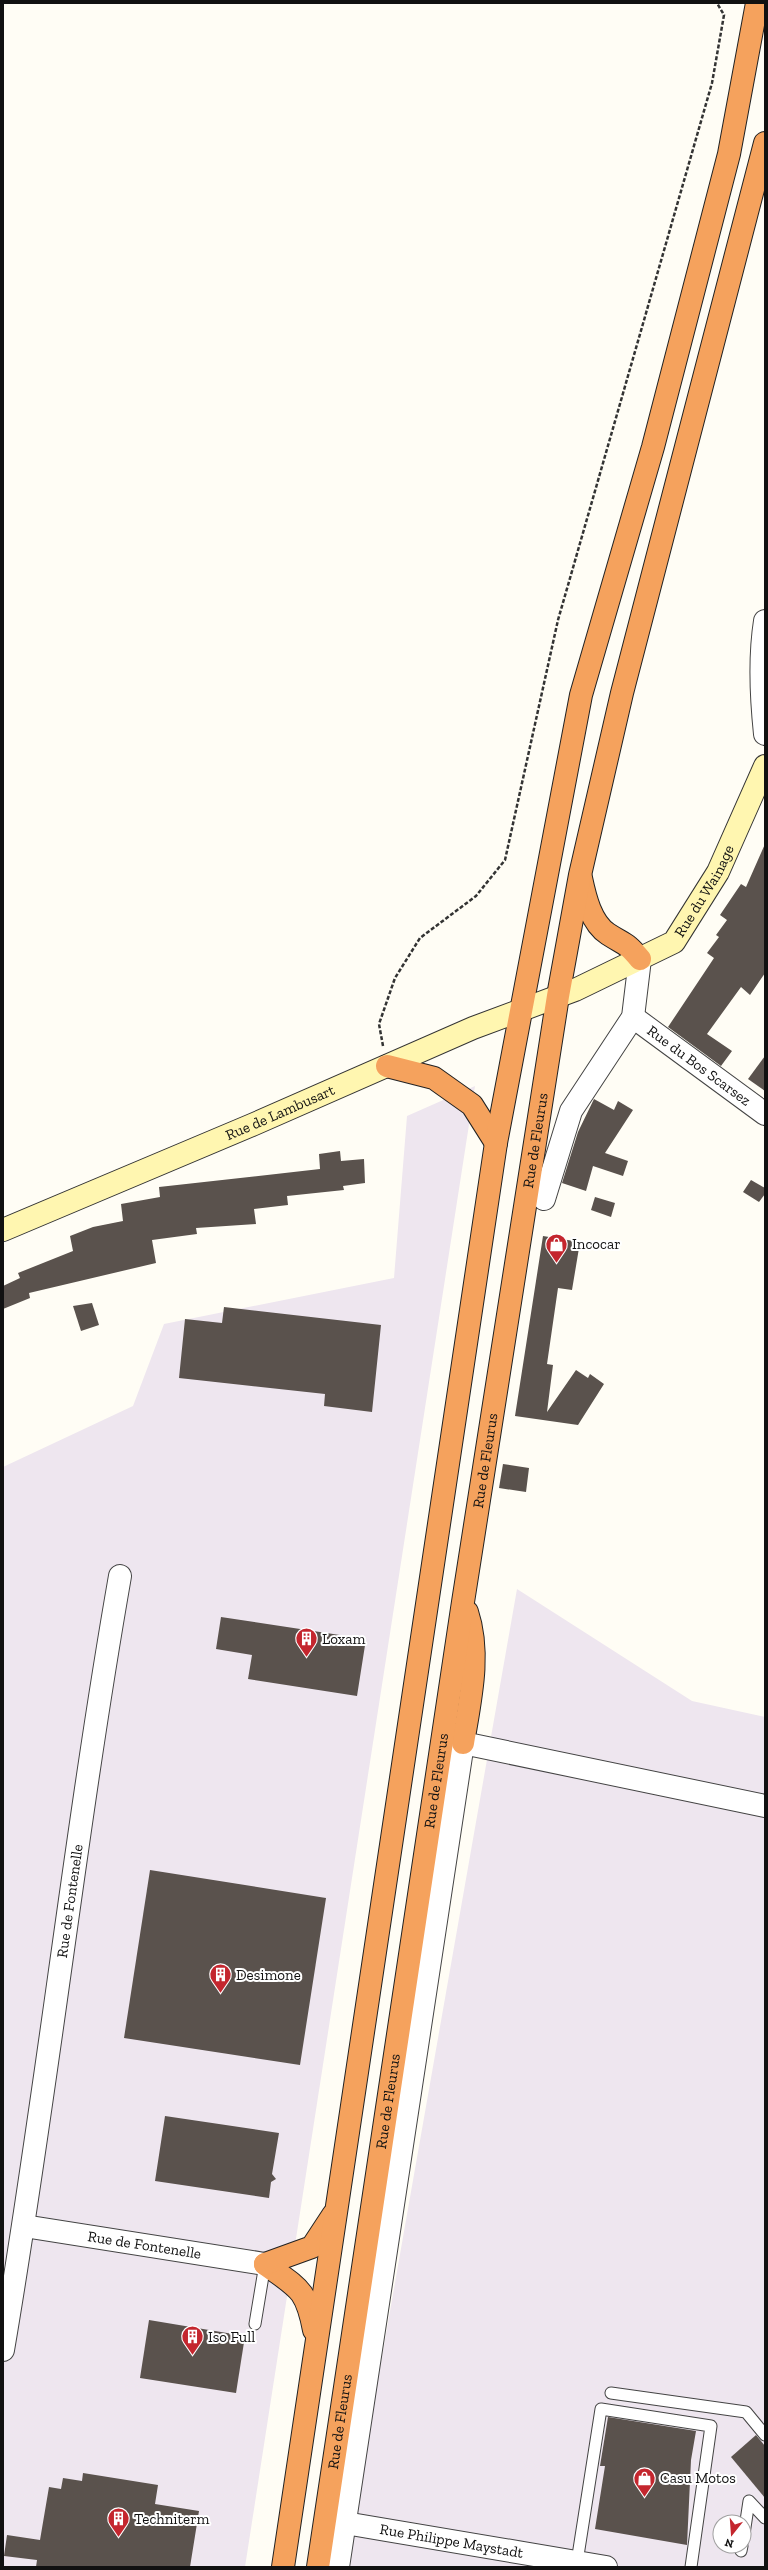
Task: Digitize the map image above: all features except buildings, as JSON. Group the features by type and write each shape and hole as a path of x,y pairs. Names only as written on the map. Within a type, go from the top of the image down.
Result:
{"highway":[{"path":"283,2567 496,1144 581,695 654,447 729,154 757,3"},
{"name":"Rue de Fleurus","path":"318,2567 463,1602 558,996 580,875 622,693 765,142"},
{"path":"580,875 586,901 599,926 608,934 627,943 640,959"},
{"path":"387,1066 434,1078 472,1105 496,1144"},
{"path":"463,1602 473,1631 473,1681 463,1743"},
{"path":"264,2264 312,2247 322,2235 338,2205"},
{"path":"264,2264 304,2294 310,2308 316,2344"}],"main road":[{"name":"Rue du Wainage","path":"558,996 674,942 718,872 765,766"},
{"name":"Rue de Lambusart","path":"3,1230 521,1009 558,996"}],"street":[{"path":"765,620 761,646 761,697 765,734"},
{"name":"Rue de Fleurus","path":"544,1199 571,1111 633,1017 640,959"},
{"name":"Rue du Bos Scarsez","path":"633,1017 765,1114"},
{"name":"Rue de Fontenelle","path":"3,2350 24,2226 95,1717 120,1576"},
{"path":"338,2567 463,1743 765,1806"},
{"name":"Rue de Fontenelle","path":"24,2226 264,2264"},
{"name":"Rue Philippe Maystadt","path":"345,2523 606,2567"}],"lane":[{"path":"254,2324 264,2264"},
{"path":"611,2393 746,2412 765,2435"},
{"path":"577,2562 601,2410 711,2426 691,2567"},
{"path":"747,2514 749,2501 765,2518"}],"path":[{"path":"387,1066 378,1024 395,978 420,938 476,896 505,860 558,620 712,82 724,15 717,3"}],"shaded area":[{"path":"475,1086 245,2567 3,2567 3,1467 133,1406 164,1324 394,1278 407,1116"},
{"path":"517,1589 692,1701 765,1717 765,2567 345,2567"}],"place":[{"name":"Incocar","path":"556,1264"},
{"name":"Loxam","path":"307,1658"},
{"name":"Desimone","path":"221,1994"},
{"name":"Iso Full","path":"193,2356"},
{"name":"Casu Motos","path":"644,2498"},
{"name":"Techniterm","path":"118,2538"}]}
